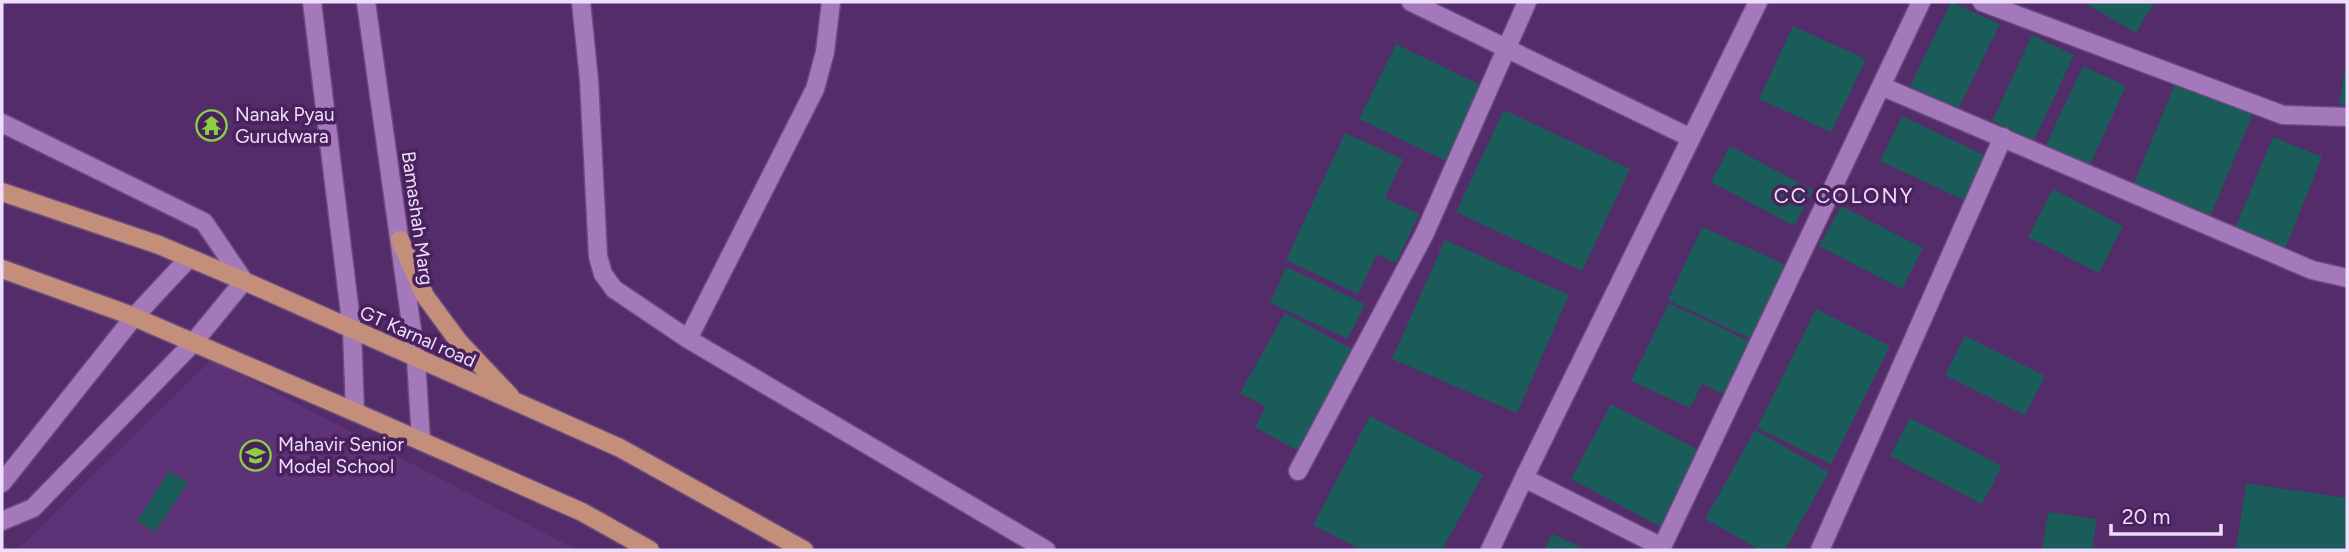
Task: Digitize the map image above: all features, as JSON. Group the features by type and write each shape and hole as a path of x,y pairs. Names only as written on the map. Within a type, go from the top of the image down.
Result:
{"main road":[{"name":"GT Karnal road","path":"2,192 159,245 621,448 804,550"},
{"path":"400,240 425,296 459,342 515,402"},
{"path":"2,269 134,317 355,412 582,512 650,550"}],"street":[{"path":"312,2 352,330 355,412"},
{"name":"Bamashah Marg","path":"366,2 416,359 421,441"},
{"path":"581,2 589,80 598,256 603,274 614,289 688,339 1046,550"},
{"path":"688,339 815,89 825,52 831,2"},
{"path":"1411,2 1691,138"},
{"path":"1298,471 1424,235 1527,2"},
{"path":"1490,550 1758,2"},
{"path":"1524,478 1665,549 1921,2"},
{"path":"1982,2 2283,115 2347,117"},
{"path":"1881,86 2312,270 2347,278"},
{"path":"2,123 204,222 244,281 193,343 33,508 2,521"},
{"path":"1821,550 2003,137"},
{"path":"2,483 134,317 188,258"}],"shaded area":[{"name":"Mahavir Senior Model School","path":"212,359 577,550 17,550"}],"building":[{"path":"1951,2 2000,24 1958,109 1910,86"},
{"path":"2083,2 2155,2 2136,33"},
{"path":"1793,26 1866,59 1831,132 1759,99"},
{"path":"2032,35 2074,55 2034,140 1992,121"},
{"path":"1396,44 1487,88 1450,163 1359,119"},
{"path":"2347,63 2347,106 2339,104"},
{"path":"2083,66 2126,86 2090,165 2046,145"},
{"path":"2177,79 2254,111 2210,217 2133,186"},
{"path":"1504,110 1630,169 1582,271 1456,212"},
{"path":"1902,116 1986,156 1964,200 1880,161"},
{"path":"1345,133 1403,159 1385,198 1419,214 1396,263 1377,254 1358,294 1286,260"},
{"path":"2273,137 2322,157 2285,249 2235,228"},
{"path":"1730,146 1813,190 1794,226 1711,182"},
{"path":"2053,189 2123,226 2099,273 2028,237"},
{"path":"1841,206 1923,248 1902,289 1819,246"},
{"path":"1702,227 1786,265 1751,339 1668,300"},
{"path":"1445,240 1569,295 1517,413 1392,359"},
{"path":"1286,267 1365,304 1348,339 1270,303"},
{"path":"1669,303 1749,341 1724,394 1702,384 1690,408 1631,381"},
{"path":"1816,309 1890,346 1831,464 1757,428"},
{"path":"1285,313 1353,350 1298,451 1255,427 1266,407 1240,393"},
{"path":"1965,336 2045,376 2025,415 1945,375"},
{"path":"1611,404 1702,452 1661,527 1571,479"},
{"path":"1370,416 1483,475 1442,550 1362,550 1313,525"},
{"path":"1910,418 2002,466 1982,504 1890,456"},
{"path":"1755,430 1829,472 1785,550 1760,550 1705,519"},
{"path":"169,471 188,483 155,532 137,521"},
{"path":"2246,483 2347,498 2347,550 2236,550"},
{"path":"2048,512 2097,519 2092,550 2042,550"},
{"path":"1552,534 1587,550 1544,550"}],"place":[{"name":"Nanak Pyau Gurudwara","path":"212,125"},
{"name":"Mahavir Senior Model School","path":"255,455"}],"district":[{"name":"CC COLONY","path":"1844,196"}]}
